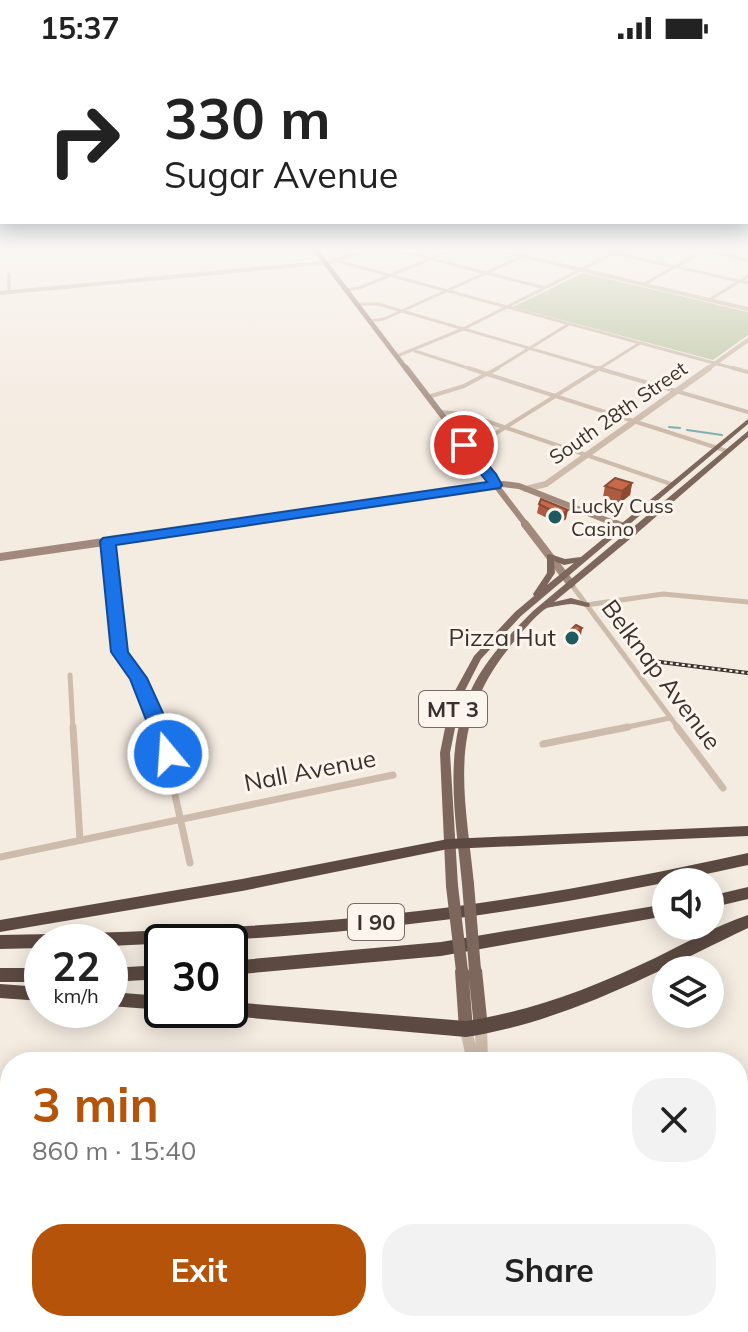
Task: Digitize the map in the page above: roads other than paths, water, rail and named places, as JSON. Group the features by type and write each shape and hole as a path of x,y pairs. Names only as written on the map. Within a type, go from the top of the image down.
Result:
{"highway":[{"path":"0,926 242,885 448,844 748,831"},
{"name":"I 90","path":"0,942 127,940 268,932 432,916 573,895 748,859"},
{"path":"724,899 748,893"},
{"name":"I 90","path":"248,966 441,949 652,912"},
{"path":"248,1010 474,1028 538,1013 617,983 748,921"},
{"path":"0,975 24,975"},
{"path":"0,991 24,993"}],"main road":[{"path":"360,309 464,445 477,467 495,485 568,580 634,531 748,433"},
{"name":"MT 3","path":"468,971 468,884 459,764 466,715 483,677 497,655 542,610 587,557 748,421"},
{"path":"0,557 510,484 634,531"},
{"path":"550,557 570,562 587,557"},
{"path":"527,607 551,573 550,557"},
{"name":"MT 3","path":"474,1028 448,844 445,753 456,698 487,645 527,607 568,580"},
{"path":"542,610 564,602 586,605"}],"street":[{"path":"392,309 748,412"},
{"path":"370,321 405,309"},
{"path":"397,356 415,351 504,309"},
{"path":"507,309 748,372"},
{"path":"428,397 447,392 482,374 569,324"},
{"name":"South 28th Street","path":"526,489 546,484 748,340"},
{"path":"464,445 481,442 640,343"},
{"path":"415,351 727,451"},
{"path":"439,412 459,412 671,484"},
{"name":"South 28th Street","path":"541,494 546,484"},
{"path":"108,541 119,652 138,678 164,735 190,863"},
{"name":"Belknap Avenue","path":"568,580 723,788"},
{"path":"586,605 663,594 748,602"},
{"path":"70,675 80,840"},
{"path":"543,744 670,718"},
{"name":"Nall Avenue","path":"0,857 393,775"},
{"path":"473,1052 474,1028"},
{"path":"474,1028 480,1052"}],"waterway":[{"path":"669,427 680,428"},
{"path":"687,430 722,435"}],"railway":[{"path":"652,661 748,673"}],"place":[{"name":"Lucky Cuss Casino","path":"555,517"},
{"name":"Pizza Hut","path":"572,638"}]}
